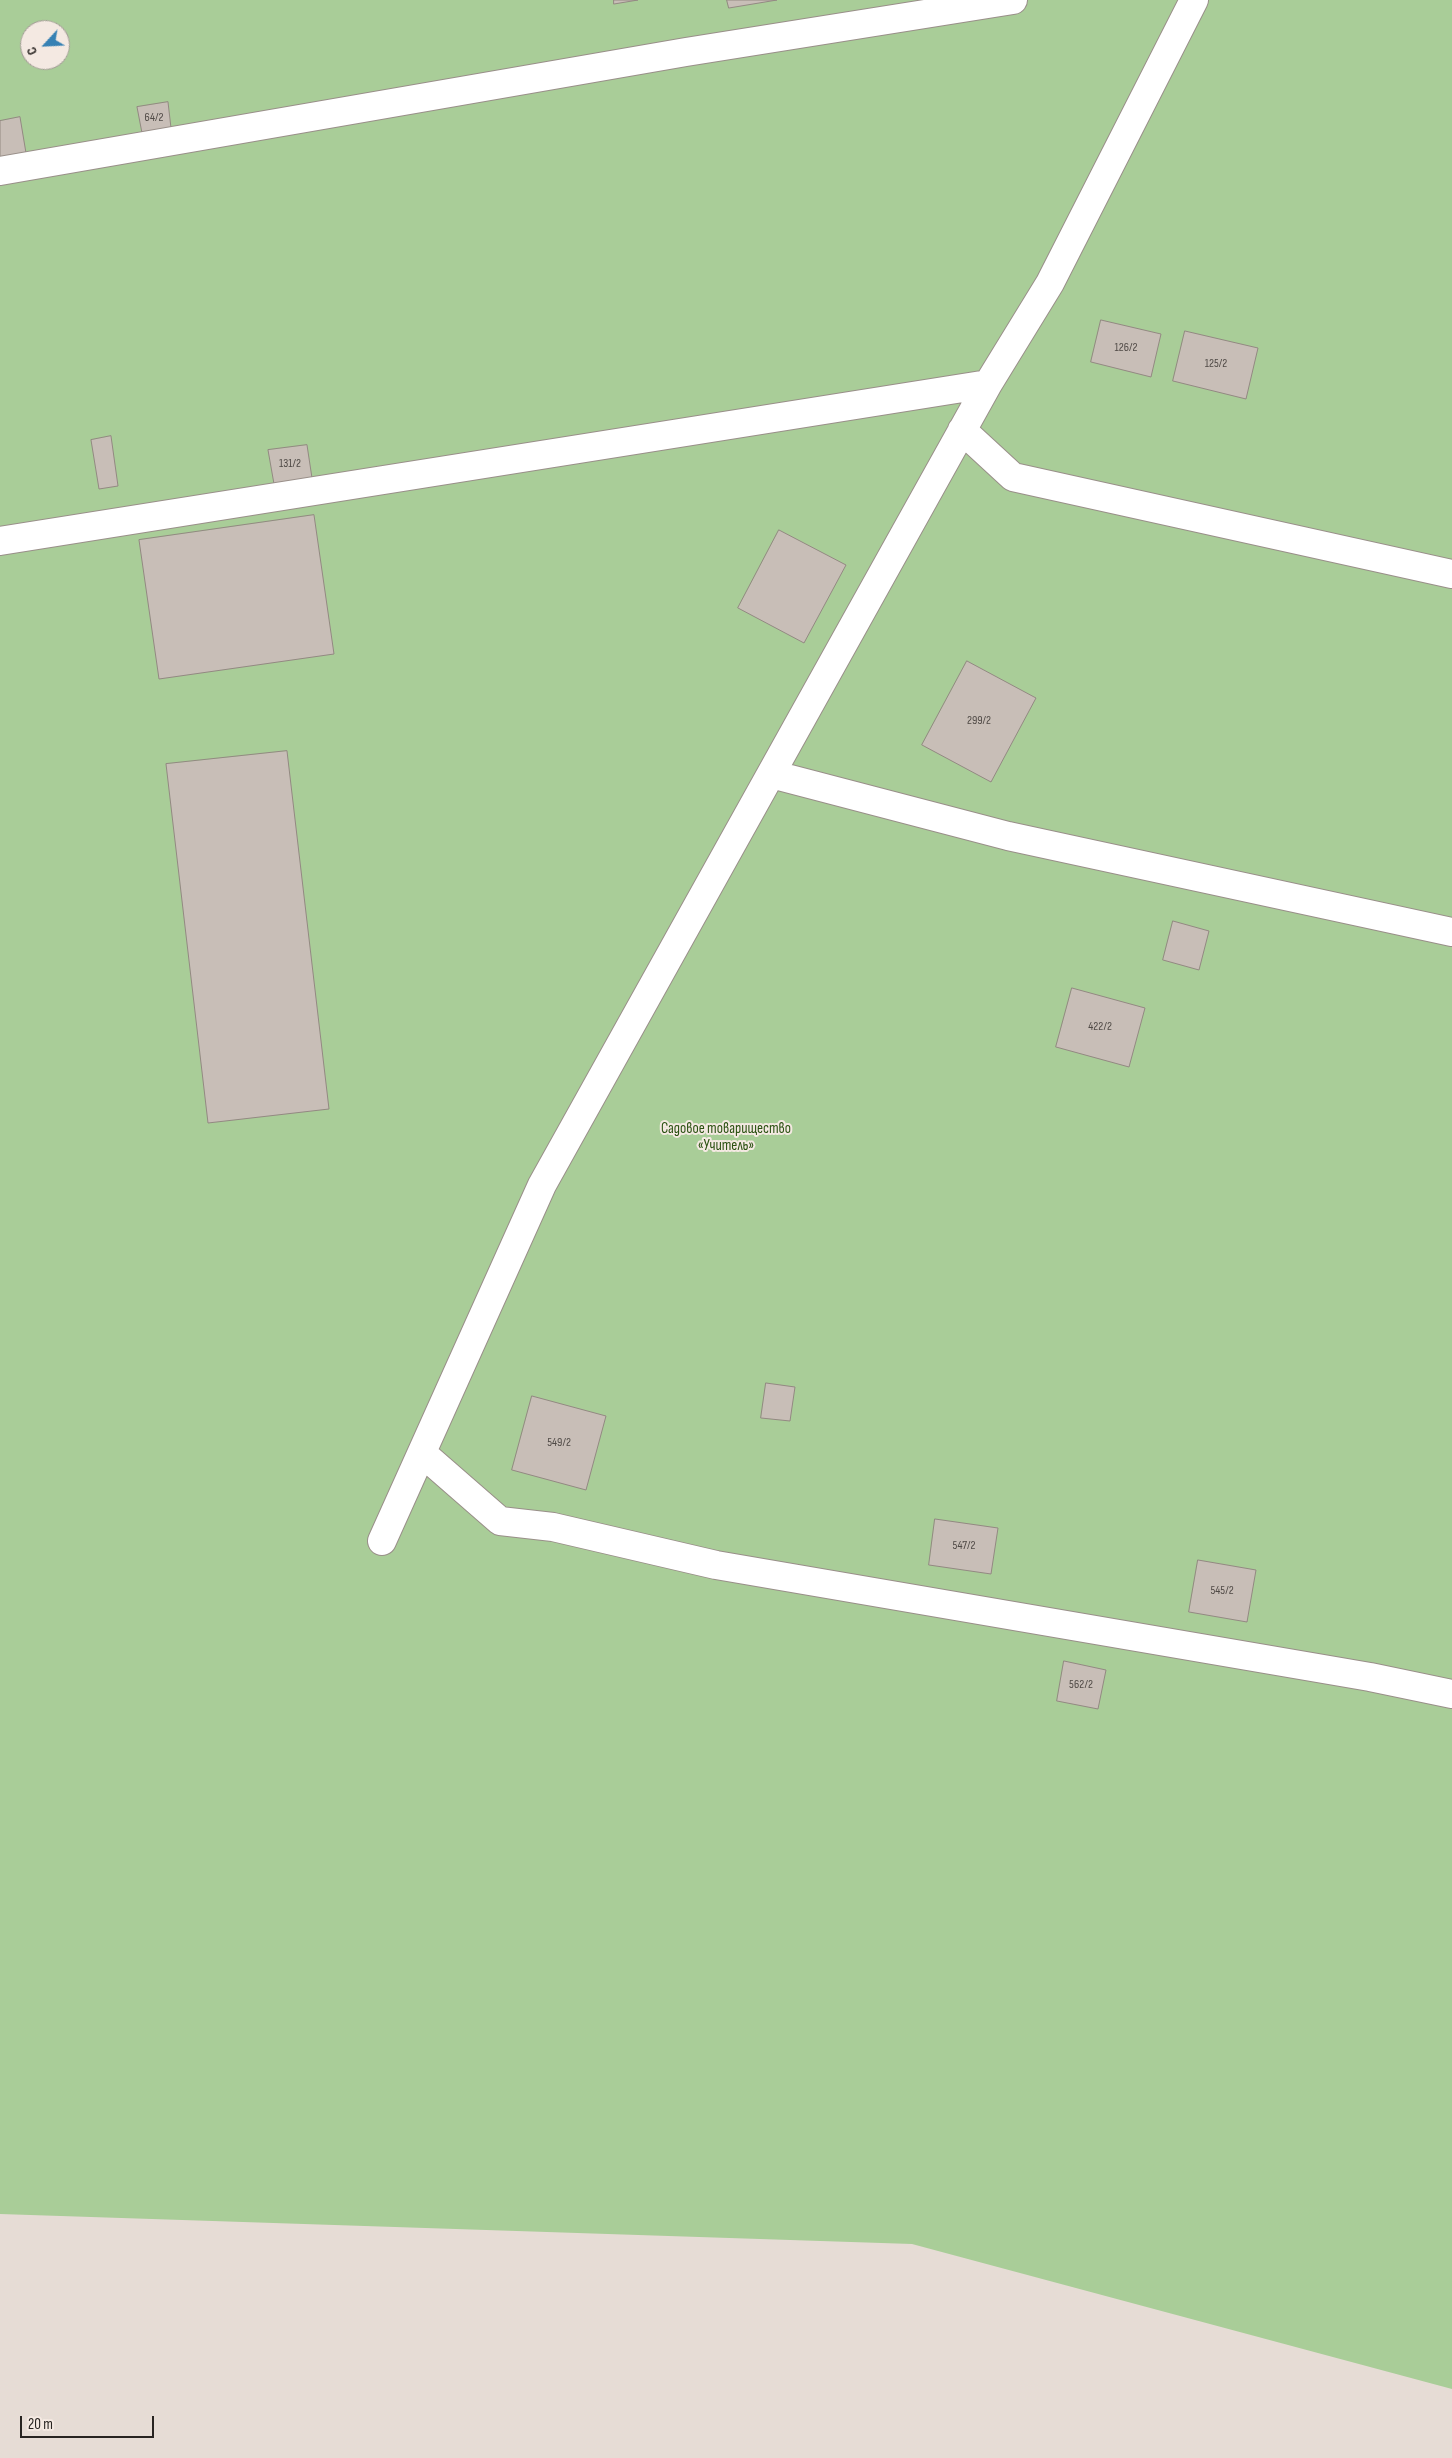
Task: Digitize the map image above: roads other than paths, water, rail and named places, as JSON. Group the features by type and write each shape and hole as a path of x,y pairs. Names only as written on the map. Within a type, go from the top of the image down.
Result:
{"street":[{"path":"0,172 676,54 1013,0"},
{"path":"382,1540 542,1185 962,430 1050,283 1194,0"},
{"path":"0,541 988,384"},
{"path":"962,430 1013,476 1452,574"},
{"path":"771,774 1008,836 1452,932"},
{"path":"422,1453 500,1521 553,1527 716,1566 1370,1677 1452,1694"}],"park label":[{"name":"Садовое товарищество «Учитель»","path":"726,1138"}]}
